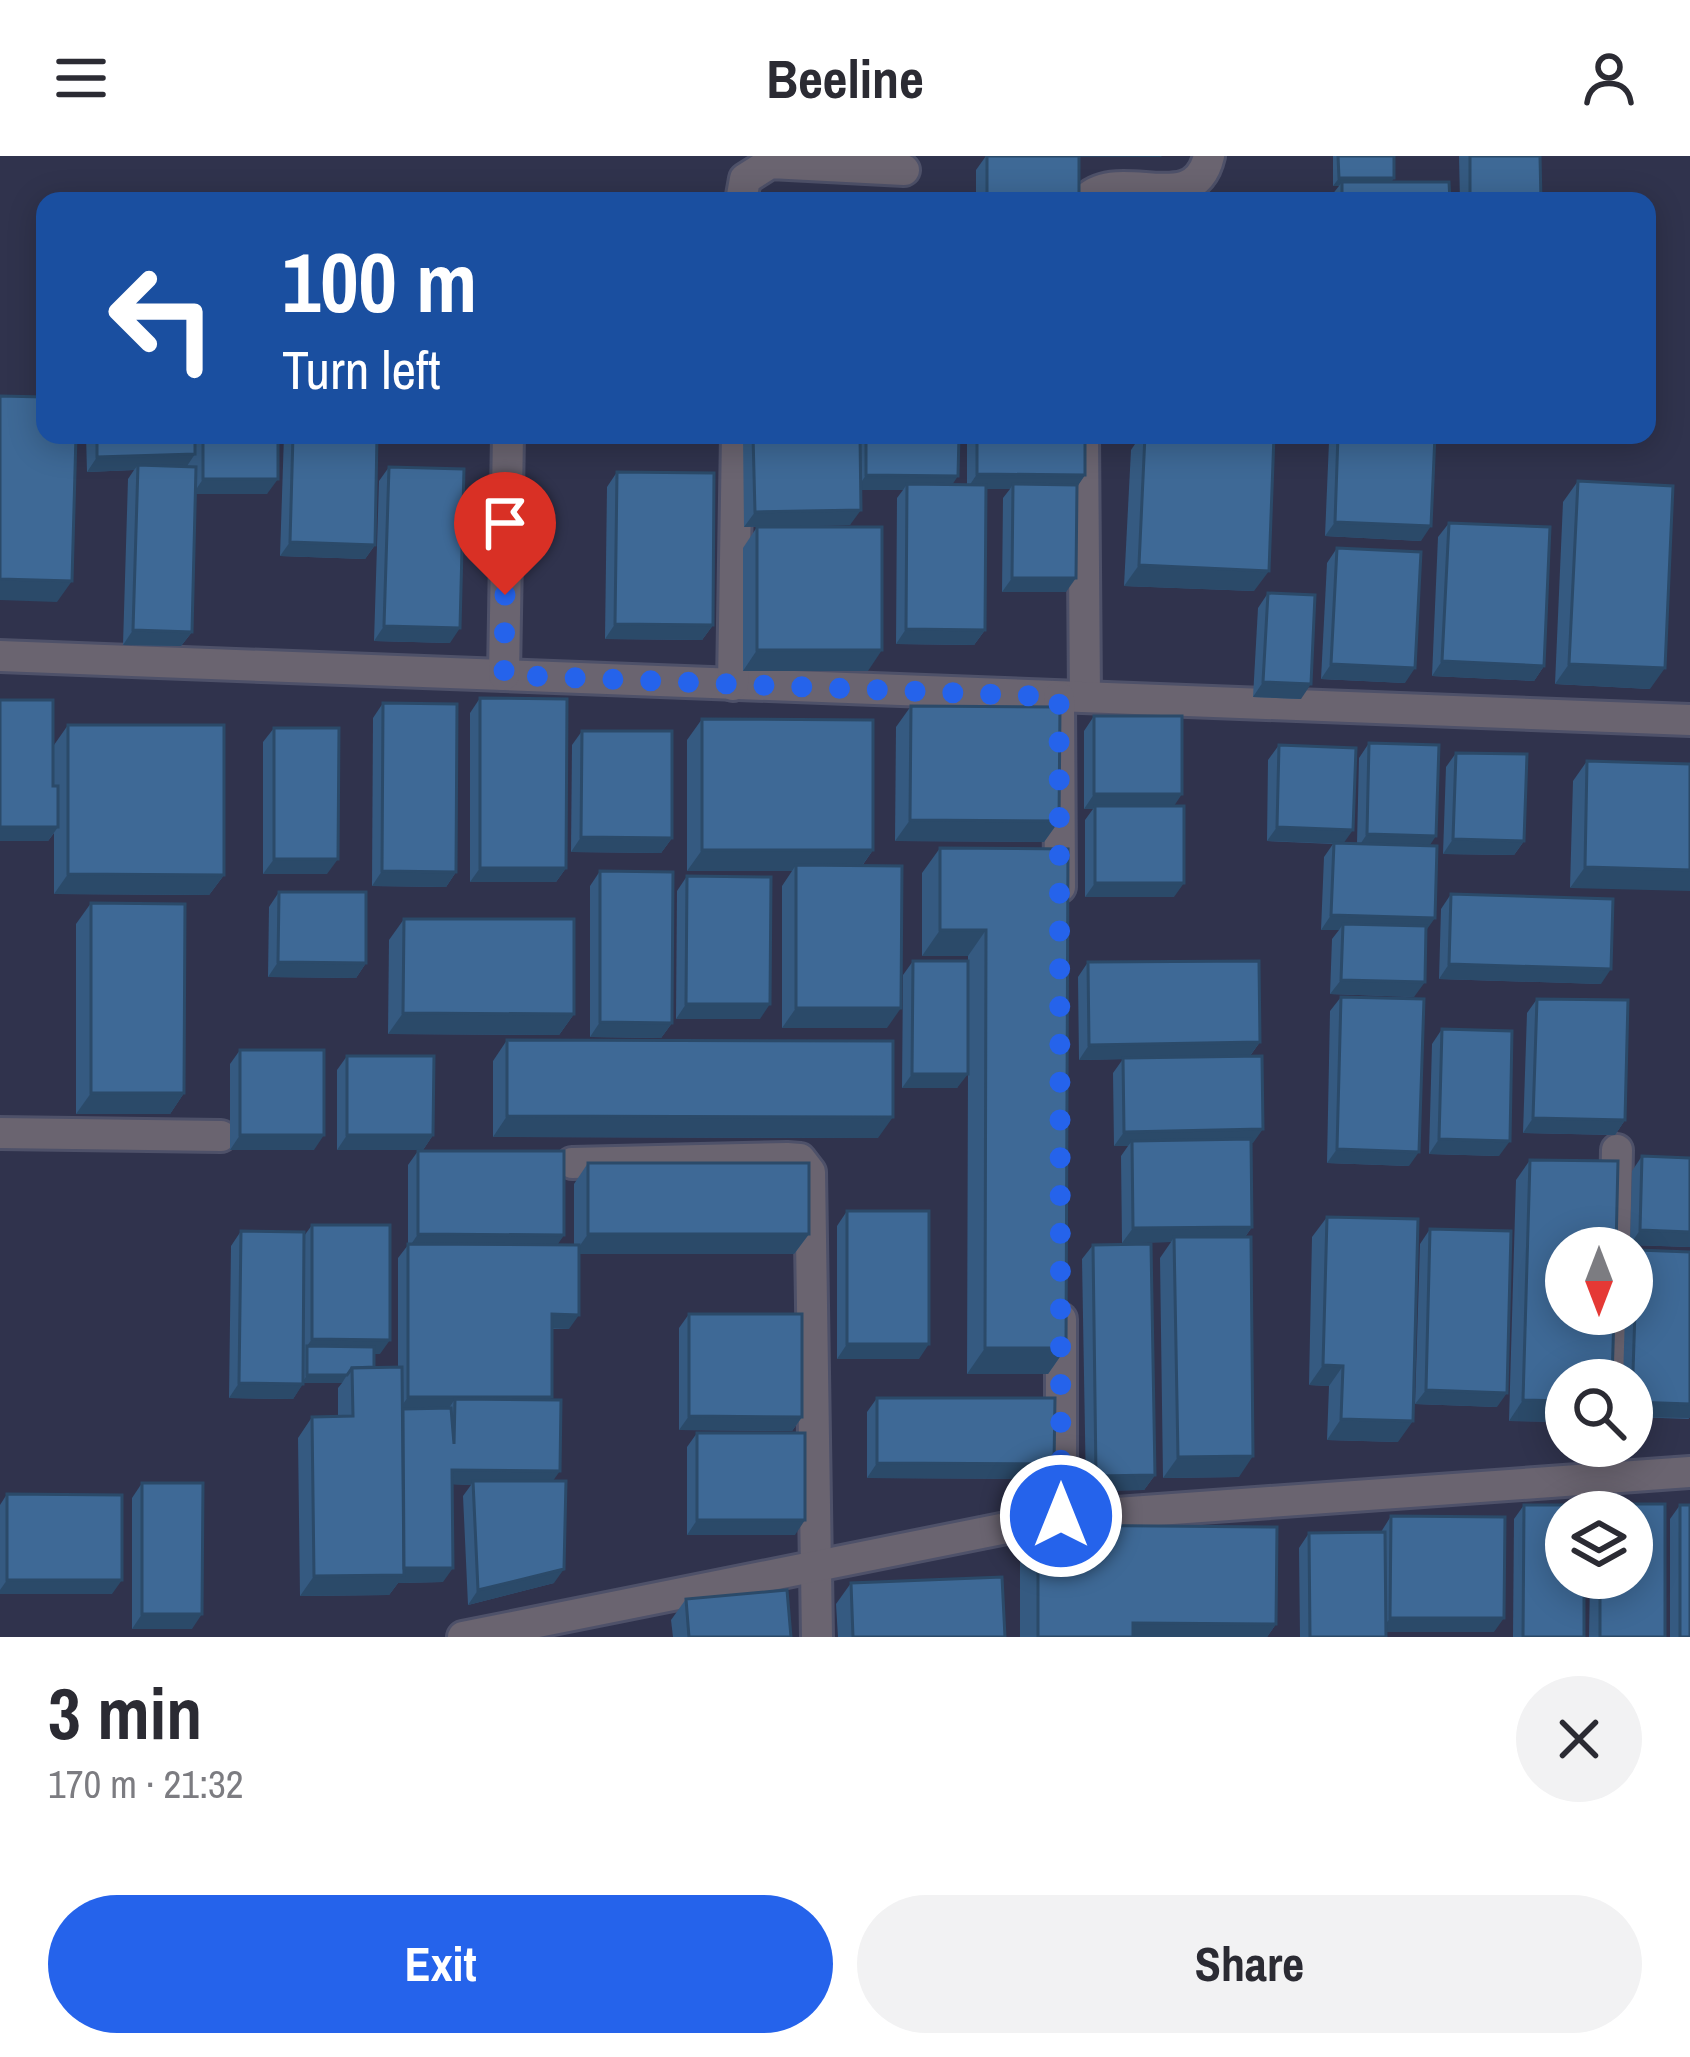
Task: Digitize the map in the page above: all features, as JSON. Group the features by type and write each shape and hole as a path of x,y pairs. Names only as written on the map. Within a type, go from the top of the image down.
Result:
{"street":[{"path":"1101,192 1110,187 1182,190 1204,173 1209,156"},
{"path":"743,192 746,179 770,163 904,170"},
{"path":"504,675 508,444"},
{"path":"733,686 737,444"},
{"path":"1060,908 1083,444"},
{"path":"0,656 1690,720"},
{"path":"0,1133 221,1136"},
{"path":"1616,1227 1617,1150"},
{"path":"572,1163 788,1157 800,1160 810,1172 817,1637"},
{"path":"1061,1282 1061,1516"},
{"path":"463,1637 1061,1516 1552,1467"},
{"path":"1653,1467 1690,1472"}],"building":[{"path":"987,156 1079,156 1079,192 987,192"},
{"path":"1338,156 1394,156 1394,178 1339,178"},
{"path":"1470,156 1540,156 1541,192 1470,192"},
{"path":"1342,182 1449,182 1450,192 1342,192"},
{"path":"0,396 36,397 36,444 76,444 72,581 0,579"},
{"path":"97,444 195,444 195,454 97,457"},
{"path":"203,444 278,444 278,479 203,479"},
{"path":"293,444 377,444 375,545 290,542"},
{"path":"753,444 860,444 861,510 755,512"},
{"path":"866,444 959,444 958,476 866,475"},
{"path":"977,444 1085,444 1085,475 977,474"},
{"path":"1145,444 1274,444 1269,571 1139,565"},
{"path":"1338,444 1435,444 1431,526 1335,522"},
{"path":"138,465 196,467 192,632 133,630"},
{"path":"389,467 464,469 460,628 384,626"},
{"path":"617,472 714,473 713,625 615,624"},
{"path":"1578,481 1673,486 1665,668 1569,664"},
{"path":"907,484 986,485 985,630 906,629"},
{"path":"1013,484 1077,485 1076,578 1012,578"},
{"path":"1449,523 1550,527 1544,666 1442,661"},
{"path":"757,527 882,527 882,650 757,650"},
{"path":"1337,548 1421,552 1415,668 1331,664"},
{"path":"1268,593 1315,595 1311,684 1263,682"},
{"path":"480,698 567,699 566,868 480,868"},
{"path":"0,700 53,700 58,827 0,827"},
{"path":"383,703 457,704 456,872 382,871"},
{"path":"911,706 1060,707 1059,821 910,820"},
{"path":"1094,716 1182,716 1182,794 1094,794"},
{"path":"702,719 873,720 873,850 702,850"},
{"path":"68,725 224,725 224,875 68,874"},
{"path":"274,728 339,728 338,859 274,859"},
{"path":"582,731 672,731 672,838 581,837"},
{"path":"1369,743 1439,745 1436,836 1367,834"},
{"path":"1279,745 1356,748 1353,830 1277,827"},
{"path":"1456,753 1527,754 1524,841 1453,839"},
{"path":"1587,761 1690,764 1690,870 1585,867"},
{"path":"1095,806 1184,806 1184,883 1095,883"},
{"path":"1334,843 1437,846 1435,918 1331,915"},
{"path":"940,848 1068,849 1066,1348 985,1348 986,930 940,930"},
{"path":"796,865 902,866 901,1008 796,1008"},
{"path":"600,871 673,872 672,1023 600,1022"},
{"path":"687,876 771,877 770,1004 686,1004"},
{"path":"279,892 366,892 366,963 278,962"},
{"path":"1451,894 1613,899 1611,969 1449,964"},
{"path":"91,903 185,904 184,1093 91,1093"},
{"path":"404,919 574,919 574,1014 403,1013"},
{"path":"1343,924 1426,926 1425,982 1341,980"},
{"path":"913,961 968,961 968,1074 912,1074"},
{"path":"1259,961 1260,1042 1089,1045 1088,962"},
{"path":"1341,997 1424,999 1419,1152 1337,1149"},
{"path":"1537,999 1628,1000 1625,1120 1533,1118"},
{"path":"1442,1029 1512,1031 1510,1141 1439,1139"},
{"path":"507,1040 893,1041 893,1117 507,1116"},
{"path":"240,1050 324,1050 324,1135 240,1135"},
{"path":"347,1056 434,1056 433,1135 347,1135"},
{"path":"1262,1056 1263,1129 1124,1132 1123,1058"},
{"path":"1251,1139 1252,1227 1133,1228 1132,1141"},
{"path":"418,1151 564,1151 564,1235 418,1234"},
{"path":"1642,1156 1690,1158 1690,1232 1640,1227"},
{"path":"1530,1160 1618,1161 1616,1227 1545,1227 1545,1335 1613,1335 1613,1359 1545,1359 1545,1401 1523,1400"},
{"path":"588,1163 809,1163 809,1234 588,1234"},
{"path":"847,1211 929,1211 929,1344 847,1344"},
{"path":"1327,1217 1418,1219 1413,1421 1341,1419 1343,1366 1323,1365"},
{"path":"312,1225 390,1225 390,1340 312,1339"},
{"path":"1430,1229 1511,1231 1507,1393 1426,1390"},
{"path":"241,1231 304,1232 303,1384 239,1383"},
{"path":"1174,1237 1251,1237 1253,1456 1178,1457"},
{"path":"408,1244 579,1245 579,1315 552,1314 552,1397 408,1397"},
{"path":"1151,1244 1155,1475 1096,1476 1093,1245"},
{"path":"1653,1251 1690,1252 1690,1404 1653,1403 1653,1359 1633,1359 1634,1335 1653,1335"},
{"path":"689,1314 802,1314 802,1417 689,1416"},
{"path":"307,1346 374,1347 374,1367 352,1368 347,1375 307,1375"},
{"path":"402,1367 404,1575 314,1576 312,1417 353,1416 352,1368"},
{"path":"877,1398 1055,1398 1054,1464 877,1463"},
{"path":"455,1399 561,1400 560,1471 452,1470 453,1568 404,1568 403,1409 451,1408 454,1444"},
{"path":"697,1433 805,1433 805,1520 697,1520"},
{"path":"473,1481 566,1481 564,1569 478,1590"},
{"path":"142,1483 203,1483 202,1614 142,1614"},
{"path":"7,1494 122,1495 122,1580 7,1580"},
{"path":"1653,1504 1665,1504 1665,1637 1600,1637 1600,1599 1653,1599"},
{"path":"1524,1505 1545,1505 1545,1599 1584,1599 1584,1637 1523,1637"},
{"path":"1680,1505 1690,1505 1690,1637 1680,1637"},
{"path":"1391,1516 1505,1517 1504,1618 1390,1618"},
{"path":"1038,1525 1277,1527 1276,1624 1133,1623 1133,1637 1038,1637"},
{"path":"1385,1532 1386,1637 1310,1637 1309,1533"},
{"path":"1002,1577 1005,1637 853,1637 851,1583"},
{"path":"787,1590 791,1637 689,1637 686,1599"}],"route":[{"path":"505,595 504,675 1059,697 1061,1516"}]}
